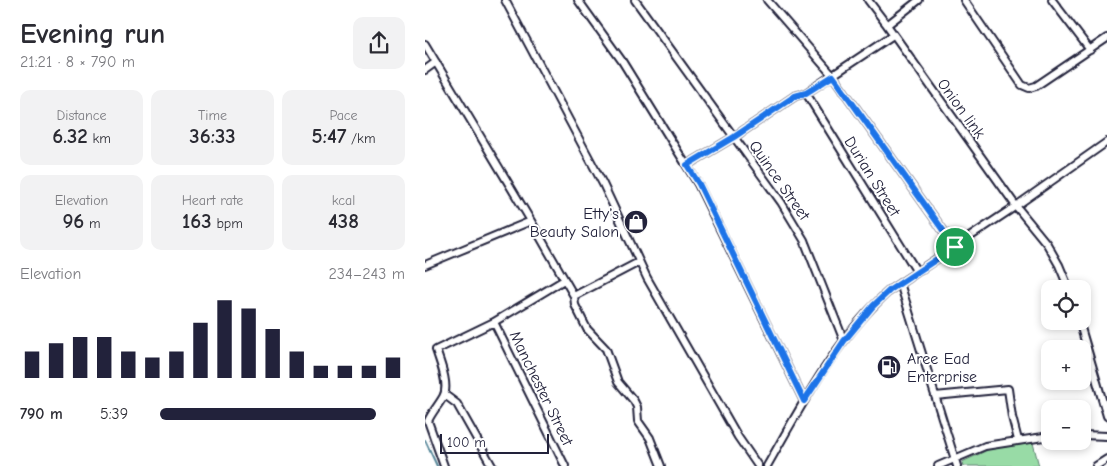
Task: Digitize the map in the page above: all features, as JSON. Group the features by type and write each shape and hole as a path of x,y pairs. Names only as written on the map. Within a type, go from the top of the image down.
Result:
{"street":[{"path":"505,0 603,184 639,262 738,437 758,466"},
{"path":"578,0 623,62 699,184 804,401"},
{"name":"Quince Street","path":"635,0 781,202 804,240 844,341"},
{"path":"767,0 833,76 955,247"},
{"name":"Onion link","path":"868,0 889,23 893,35 1016,206 1047,244 1065,280"},
{"path":"889,23 919,0"},
{"path":"964,0 1022,84 1029,88 1036,86 1107,38"},
{"path":"1052,0 1090,50"},
{"path":"687,165 734,137 795,96 806,93 833,76 893,35"},
{"path":"425,44 574,296 575,306 587,330 606,349 618,382 635,401 638,421 650,438 661,466"},
{"path":"425,70 435,62"},
{"name":"Durian Street","path":"806,93 917,272"},
{"path":"767,466 804,401 844,341 873,306 890,290 1016,206 1107,142"},
{"path":"425,265 531,221"},
{"path":"574,296 639,262"},
{"path":"444,466 428,421 433,409 445,395 445,379 436,350 494,322 564,280"},
{"path":"900,283 957,466"},
{"name":"Manchester Street","path":"494,322 565,466"},
{"path":"1082,330 1107,416"},
{"path":"935,396 1008,389 1017,440"},
{"path":"445,395 457,404 492,466"},
{"path":"1091,435 1107,436"},
{"path":"938,466 985,446 1041,437"},
{"path":"1096,466 1107,459"}],"green space":[{"path":"1033,443 1039,466 963,466 962,462 990,449"}],"waterway":[{"path":"425,440 437,466"}],"place":[{"name":"Etty's Beauty Salon","path":"636,222"},
{"name":"Aree Ead Enterprise","path":"889,367"}],"route":[{"path":"833,76 955,247 890,290 873,306 844,341 804,401 699,184 687,165 734,137 795,96 806,93 833,76"}]}
